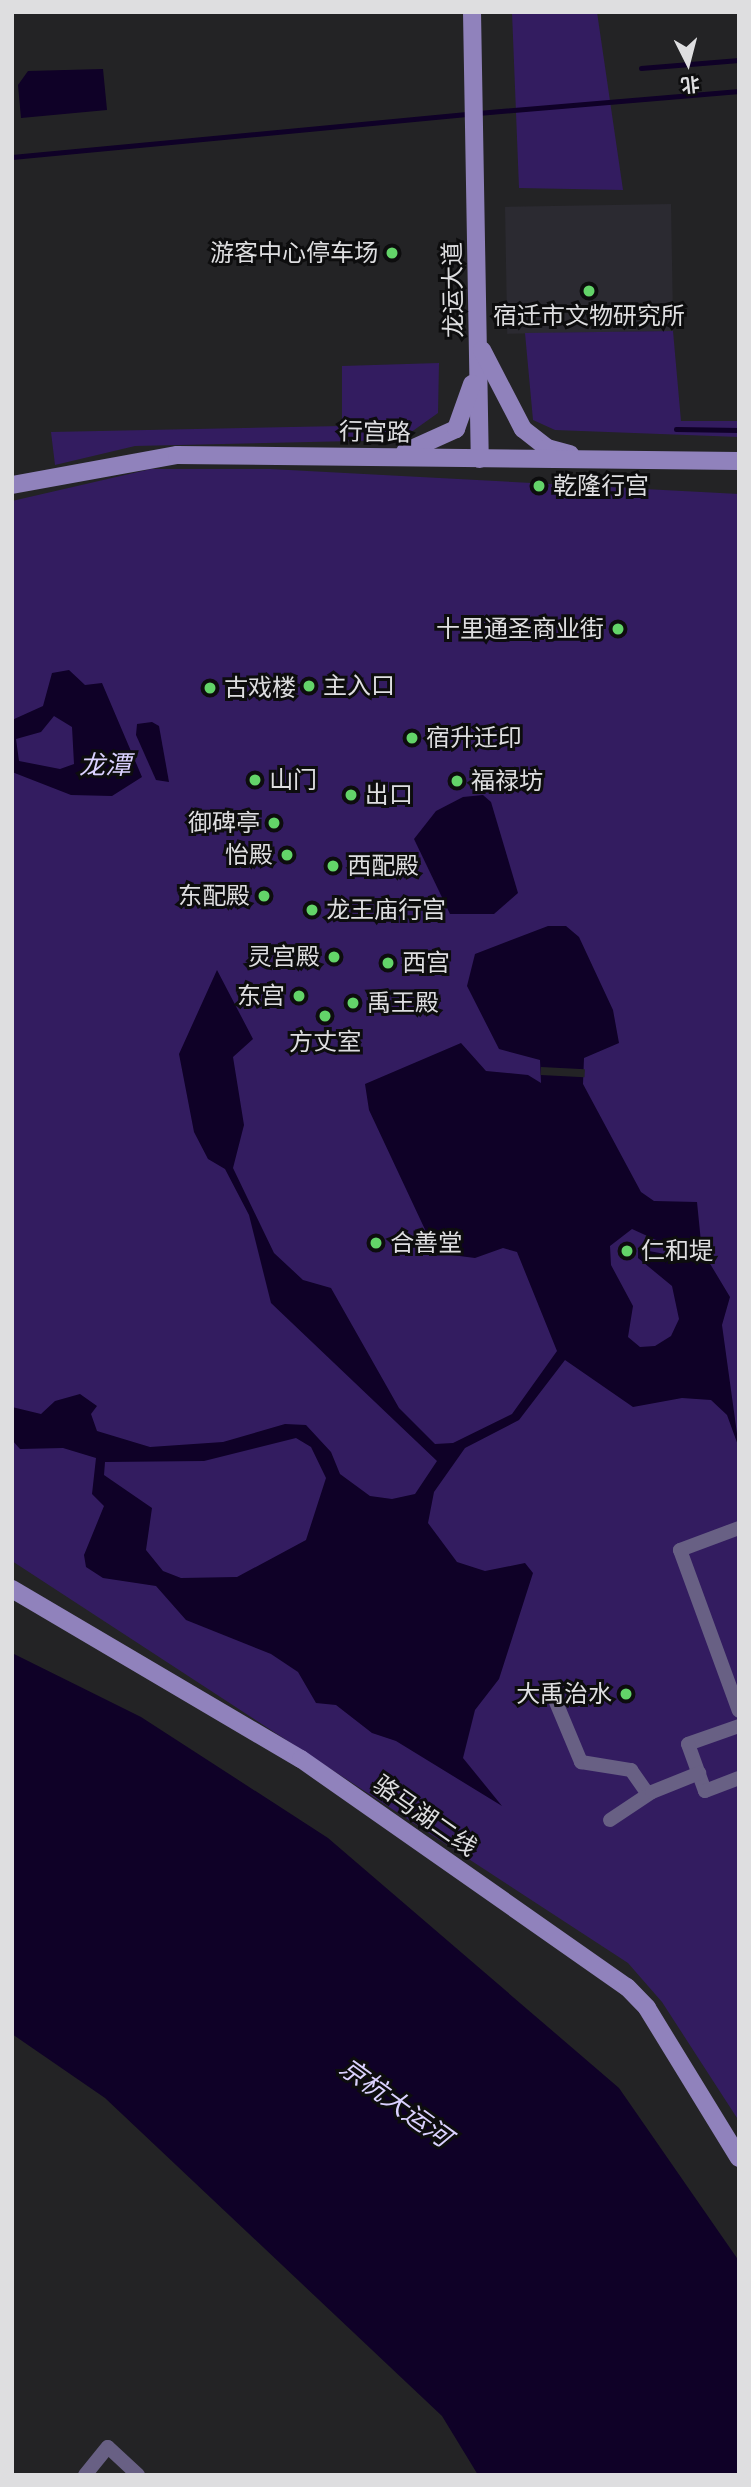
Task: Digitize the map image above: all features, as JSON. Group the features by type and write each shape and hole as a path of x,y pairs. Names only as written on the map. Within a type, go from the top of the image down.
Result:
{"street":[{"name":"龙运大道","path":"472,12 480,460"},
{"path":"383,457 433,444 456,429 478,347"},
{"path":"478,347 523,429 547,448 593,460"},
{"name":"行宫路","path":"12,485 177,455 739,461"},
{"path":"739,1528 680,1550 739,1711"},
{"name":"骆马湖二线","path":"12,1589 301,1759 627,1987 647,2008 739,2158"},
{"path":"553,1695 581,1762 631,1770 648,1794"},
{"path":"739,1726 688,1744 705,1791 739,1778"},
{"path":"610,1820 648,1794 699,1773"},
{"path":"85,2475 108,2447 138,2475"}],"shaded area":[{"path":"512,12 597,12 623,190 519,188"},
{"path":"671,204 673,331 507,334 505,207"},
{"path":"673,331 681,421 739,421 739,437 555,430 533,420 525,333"},
{"path":"439,363 438,413 400,440 135,446 55,465 51,432 342,426 342,366"},
{"path":"151,469 270,469 739,494 739,2121 662,2002 628,1963 12,1561 12,501"}],"water":[{"path":"103,69 107,110 21,118 18,85 28,71"},
{"name":"龙潭","path":"69,670 85,685 102,683 142,777 112,796 71,795 12,772 12,720 43,706 52,673","holes":["54,716 72,727 74,764 60,769 19,761 16,739 41,732"]},
{"path":"152,722 159,726 169,782 156,780 136,735 137,724"},
{"path":"483,795 491,802 518,893 494,914 450,914 414,839 436,811 463,797"},
{"path":"548,926 566,926 579,937 613,1010 619,1043 584,1058 583,1084 641,1192 654,1201 697,1202 701,1242 667,1245 632,1229 610,1246 611,1265 633,1306 628,1337 640,1347 655,1346 671,1336 679,1319 672,1286 638,1258 638,1249 676,1256 703,1252 730,1297 722,1325 739,1448 727,1415 711,1400 682,1398 633,1407 565,1360 519,1420 465,1448 434,1492 428,1523 457,1562 485,1571 525,1563 533,1573 499,1679 475,1710 463,1758 502,1806 396,1741 372,1733 336,1705 316,1703 298,1672 271,1654 186,1620 156,1586 103,1578 86,1567 84,1555 104,1506 92,1494 96,1458 63,1448 20,1449 12,1440 12,1407 41,1414 55,1401 80,1394 97,1406 91,1414 97,1431 150,1447 223,1442 285,1424 306,1425 331,1452 340,1474 370,1496 392,1499 415,1494 437,1461 271,1303 249,1215 225,1169 208,1159 194,1132 179,1054 217,970 253,1039 233,1057 244,1125 233,1168 274,1253 303,1280 331,1288 399,1408 435,1444 453,1443 512,1414 557,1351 517,1252 503,1248 475,1258 436,1253 369,1110 365,1084 461,1043 486,1071 528,1075 541,1083 540,1060 499,1049 467,986 475,954","holes":["296,1438 311,1447 326,1478 306,1540 237,1577 181,1578 163,1571 146,1550 152,1508 104,1475 105,1462 204,1461"]},
{"name":"京杭大运河","path":"12,1653 141,1717 328,1838 619,2088 739,2261 739,2475 478,2475 442,2416 105,2098 12,2034"}],"pier":[{"path":"541,1067 585,1069 585,1077 541,1075"}],"waterway":[{"path":"641,68 739,60"},
{"path":"478,113 739,91"},
{"path":"12,157 469,114"},
{"path":"676,429 739,430"}],"place":[{"name":"游客中心停车场","path":"392,253"},
{"name":"宿迁市文物研究所","path":"589,291"},
{"name":"乾隆行宫","path":"539,486"},
{"name":"十里通圣商业街","path":"618,629"},
{"name":"主入口","path":"309,686"},
{"name":"古戏楼","path":"210,688"},
{"name":"宿升迁印","path":"412,738"},
{"name":"山门","path":"255,780"},
{"name":"福禄坊","path":"457,781"},
{"name":"出口","path":"351,795"},
{"name":"御碑亭","path":"274,823"},
{"name":"怡殿","path":"287,855"},
{"name":"西配殿","path":"333,866"},
{"name":"东配殿","path":"264,896"},
{"name":"龙王庙行宫","path":"312,910"},
{"name":"灵宫殿","path":"334,957"},
{"name":"西宫","path":"388,963"},
{"name":"东宫","path":"299,996"},
{"name":"禹王殿","path":"353,1003"},
{"name":"方丈室","path":"325,1016"},
{"name":"合善堂","path":"376,1243"},
{"name":"仁和堤","path":"627,1251"},
{"name":"大禹治水","path":"626,1694"}]}
